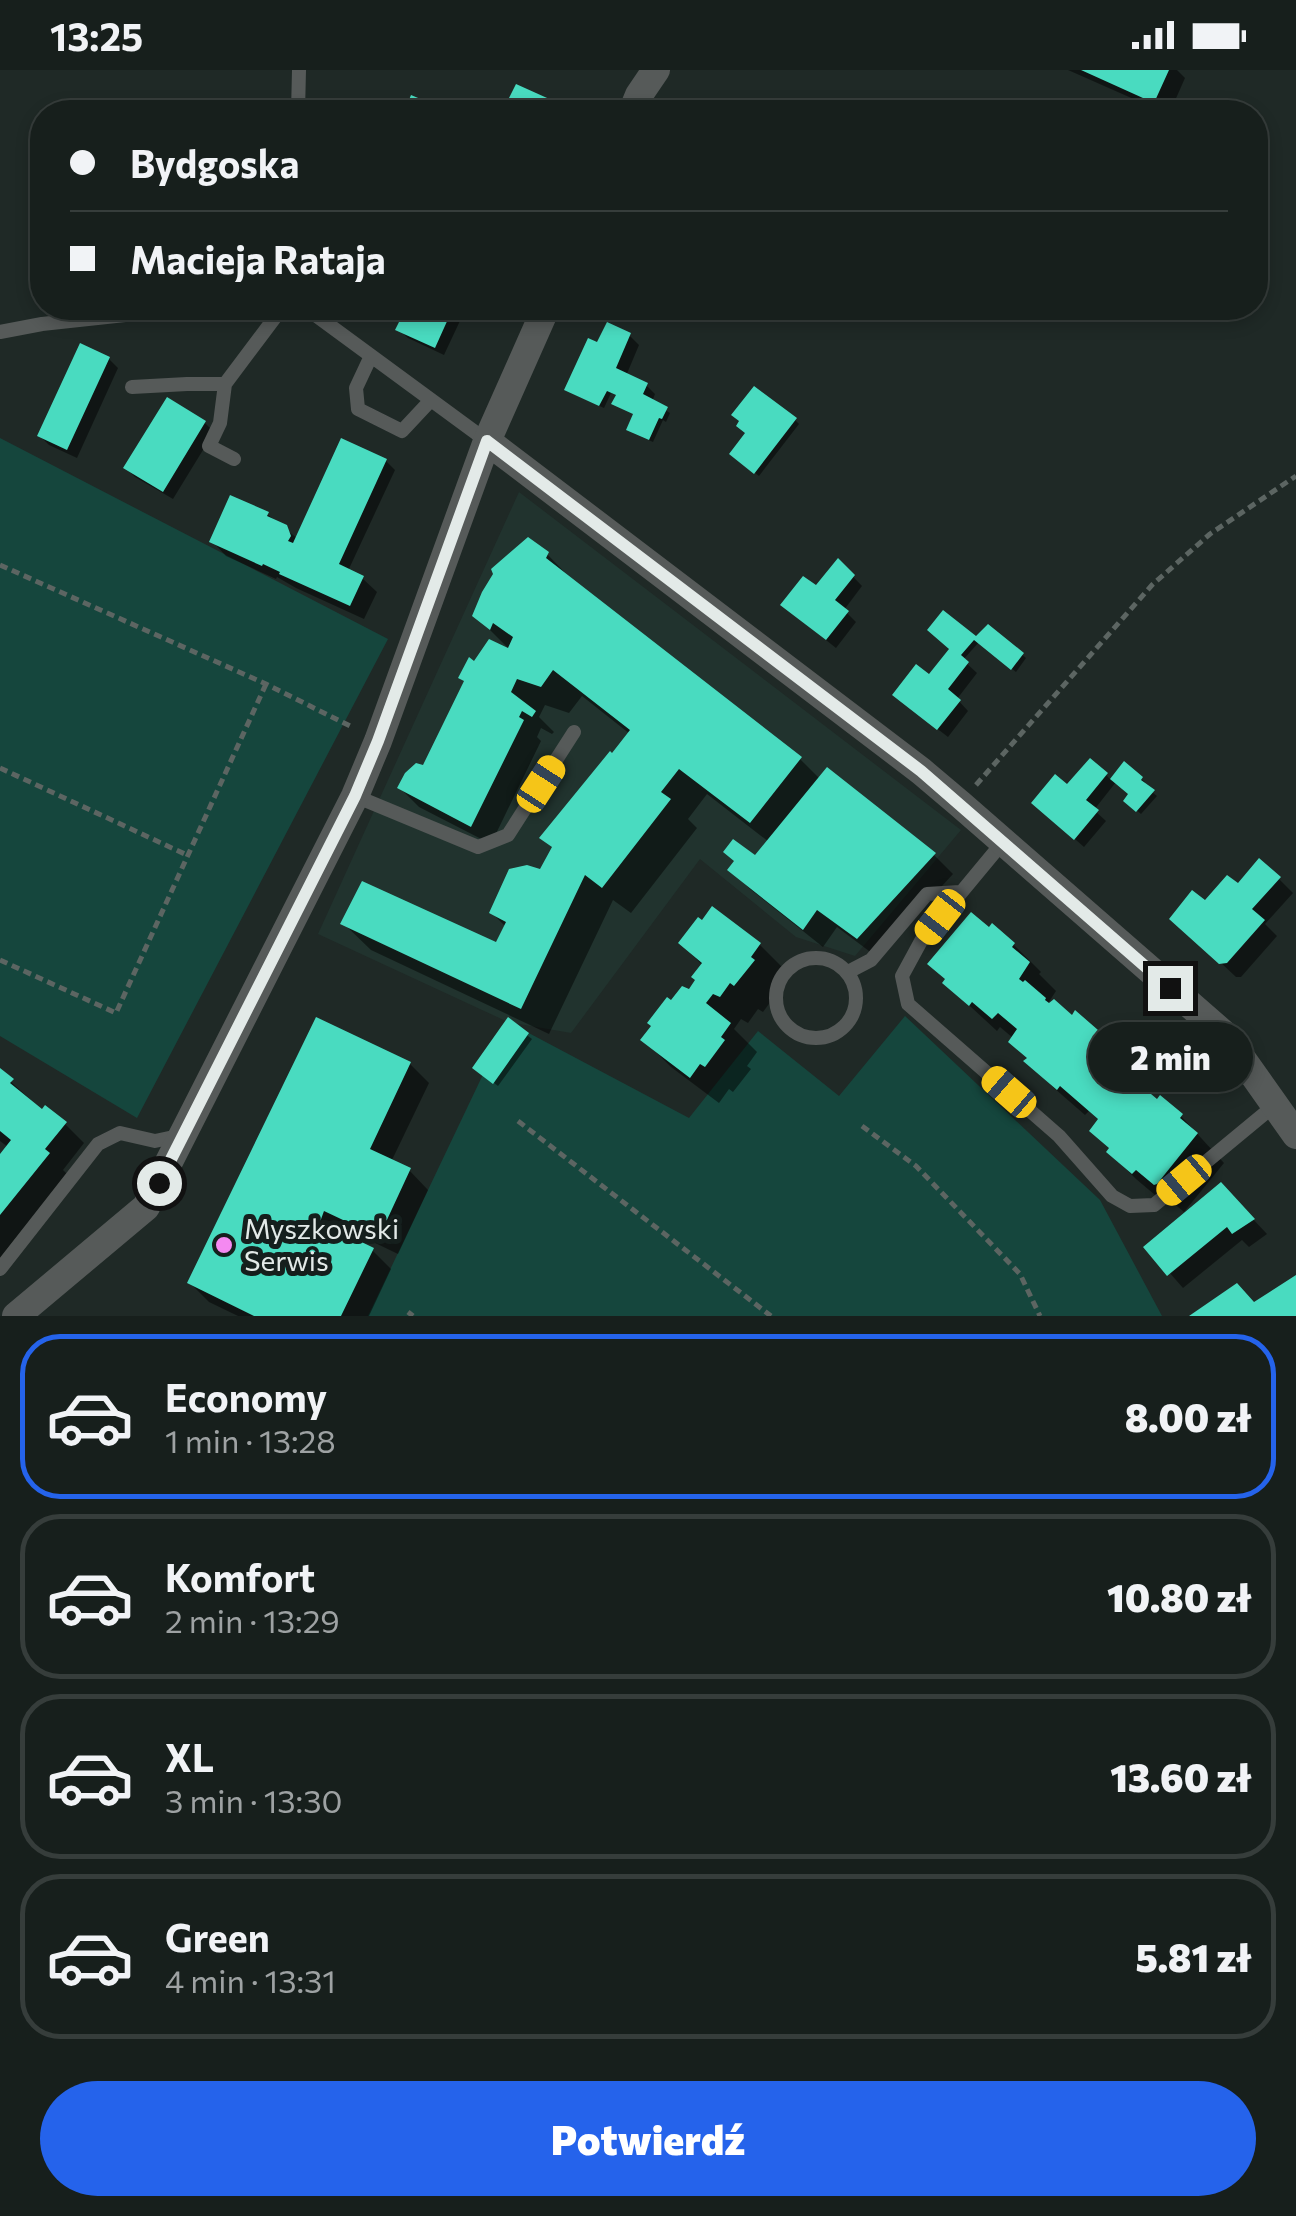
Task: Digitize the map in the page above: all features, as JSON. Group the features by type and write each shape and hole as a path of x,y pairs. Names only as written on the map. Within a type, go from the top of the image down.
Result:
{"street":[{"path":"638,100 656,70"},
{"path":"16,1316 146,1207 184,1135 355,796 487,441 541,320"},
{"path":"487,441 960,804 1226,1036 1296,1134"}],"lane":[{"path":"298,100 299,70"},
{"path":"0,332 79,320"},
{"path":"234,459 209,446 220,423 224,384 273,320"},
{"path":"322,320 487,441"},
{"path":"371,356 356,388 358,409 402,432 431,400"},
{"path":"132,388 224,384"},
{"path":"355,796 478,847 508,834 574,732"},
{"path":"1004,842 921,941 902,976 908,1004 1059,1136 1112,1196 1130,1206 1154,1205 1275,1105"},
{"path":"848,972 871,960 928,894 960,892"},
{"path":"827,958 848,972 857,996 856,1009 841,1030 817,1039 804,1037 782,1020 776,994 780,980 799,961 827,958"},
{"path":"0,1269 98,1144 120,1134 156,1141 184,1135"}],"path":[{"path":"960,804 1152,585 1210,534 1296,476"},
{"path":"0,565 266,684 378,741"},
{"path":"0,960 116,1014 266,684"},
{"path":"0,768 186,855"},
{"path":"518,1121 771,1316"},
{"path":"862,1126 916,1166 1020,1274 1040,1316"}],"shaded area":[{"path":"519,492 961,830 855,956 796,937 700,859 571,1033 508,1022 318,934"}],"green space":[{"path":"0,438 388,639 137,1118 0,1036"},
{"path":"905,1016 1100,1200 1162,1316 368,1316 508,1022 689,1118 758,1031 839,1096"}],"building":[{"path":"1081,70 1169,70 1155,100"},
{"path":"516,84 552,100 508,100"},
{"path":"400,320 448,320 435,348 395,330"},
{"path":"607,322 631,333 616,368 648,383 643,394 668,407 649,440 626,430 633,414 611,404 616,395 607,391 599,406 564,390 588,338 597,342"},
{"path":"80,343 110,357 67,450 37,436"},
{"path":"754,386 797,418 754,474 729,454 745,433 731,415"},
{"path":"167,397 206,421 163,492 123,468"},
{"path":"341,438 387,459 339,564 364,576 350,606 209,542 230,495 269,512 267,516 287,525 291,536 288,541 293,543"},
{"path":"528,537 549,552 546,558 802,757 750,823 679,769 661,792 671,799 602,888 585,875 521,1009 340,924 362,881 496,942 506,922 489,913 509,869 527,865 540,869 552,847 539,838 630,730 553,670 541,687 517,679 511,692 536,711 532,717 522,711 519,717 524,720 471,827 397,788 416,763 423,765 464,681 458,678 469,657 474,661 489,639 508,648 513,637 493,623 490,630 472,616 493,574 491,569"},
{"path":"838,558 855,575 835,600 849,611 826,640 780,605 803,576 816,585"},
{"path":"943,610 976,636 988,624 1024,653 1011,670 974,640 961,655 969,662 948,689 961,700 937,730 892,695 916,664 929,674 949,649 927,630"},
{"path":"1090,758 1108,773 1086,800 1099,810 1074,840 1031,803 1055,774 1067,784"},
{"path":"1124,761 1155,790 1136,812 1123,801 1128,794 1110,779"},
{"path":"827,767 936,853 857,939 817,910 803,930 727,870 734,861 723,852 733,839 755,855"},
{"path":"1259,858 1281,877 1252,909 1265,920 1227,963 1219,964 1169,919 1192,890 1205,900 1227,875 1238,883"},
{"path":"712,906 761,943 751,957 755,960 734,986 730,983 720,997 713,994 706,1003 731,1023 721,1037 725,1040 705,1067 700,1064 690,1078 640,1040 651,1026 647,1023 667,997 671,1000 682,986 689,989 695,980 691,977 702,963 678,943"},
{"path":"971,912 989,927 992,923 1030,962 1019,979 1049,1003 1054,999 1072,1015 1075,1010 1098,1030 1095,1034 1113,1049 1101,1065 1107,1066 1131,1090 1139,1084 1157,1099 1160,1095 1198,1133 1157,1184 1136,1170 1132,1174 1106,1152 1109,1148 1089,1131 1098,1119 1023,1061 1027,1058 1008,1042 1017,1029 998,1013 992,1019 972,1002 969,1006 927,964"},
{"path":"316,1017 411,1062 370,1149 411,1168 379,1237 324,1211 320,1222 374,1248 341,1316 254,1316 187,1283"},
{"path":"508,1017 529,1033 493,1084 472,1068"},
{"path":"0,1068 14,1079 10,1083 42,1109 45,1105 67,1122 45,1149 50,1153 0,1215 0,1154 11,1140 0,1131"},
{"path":"1221,1182 1255,1219 1232,1234 1227,1227 1167,1276 1143,1247"},
{"path":"1296,1275 1296,1316 1189,1316 1237,1283 1254,1302"}],"place":[{"name":"Myszkowski Serwis","path":"224,1245"}],"route":[{"path":"159,1183 355,796 487,441 921,771 1170,988"}]}
